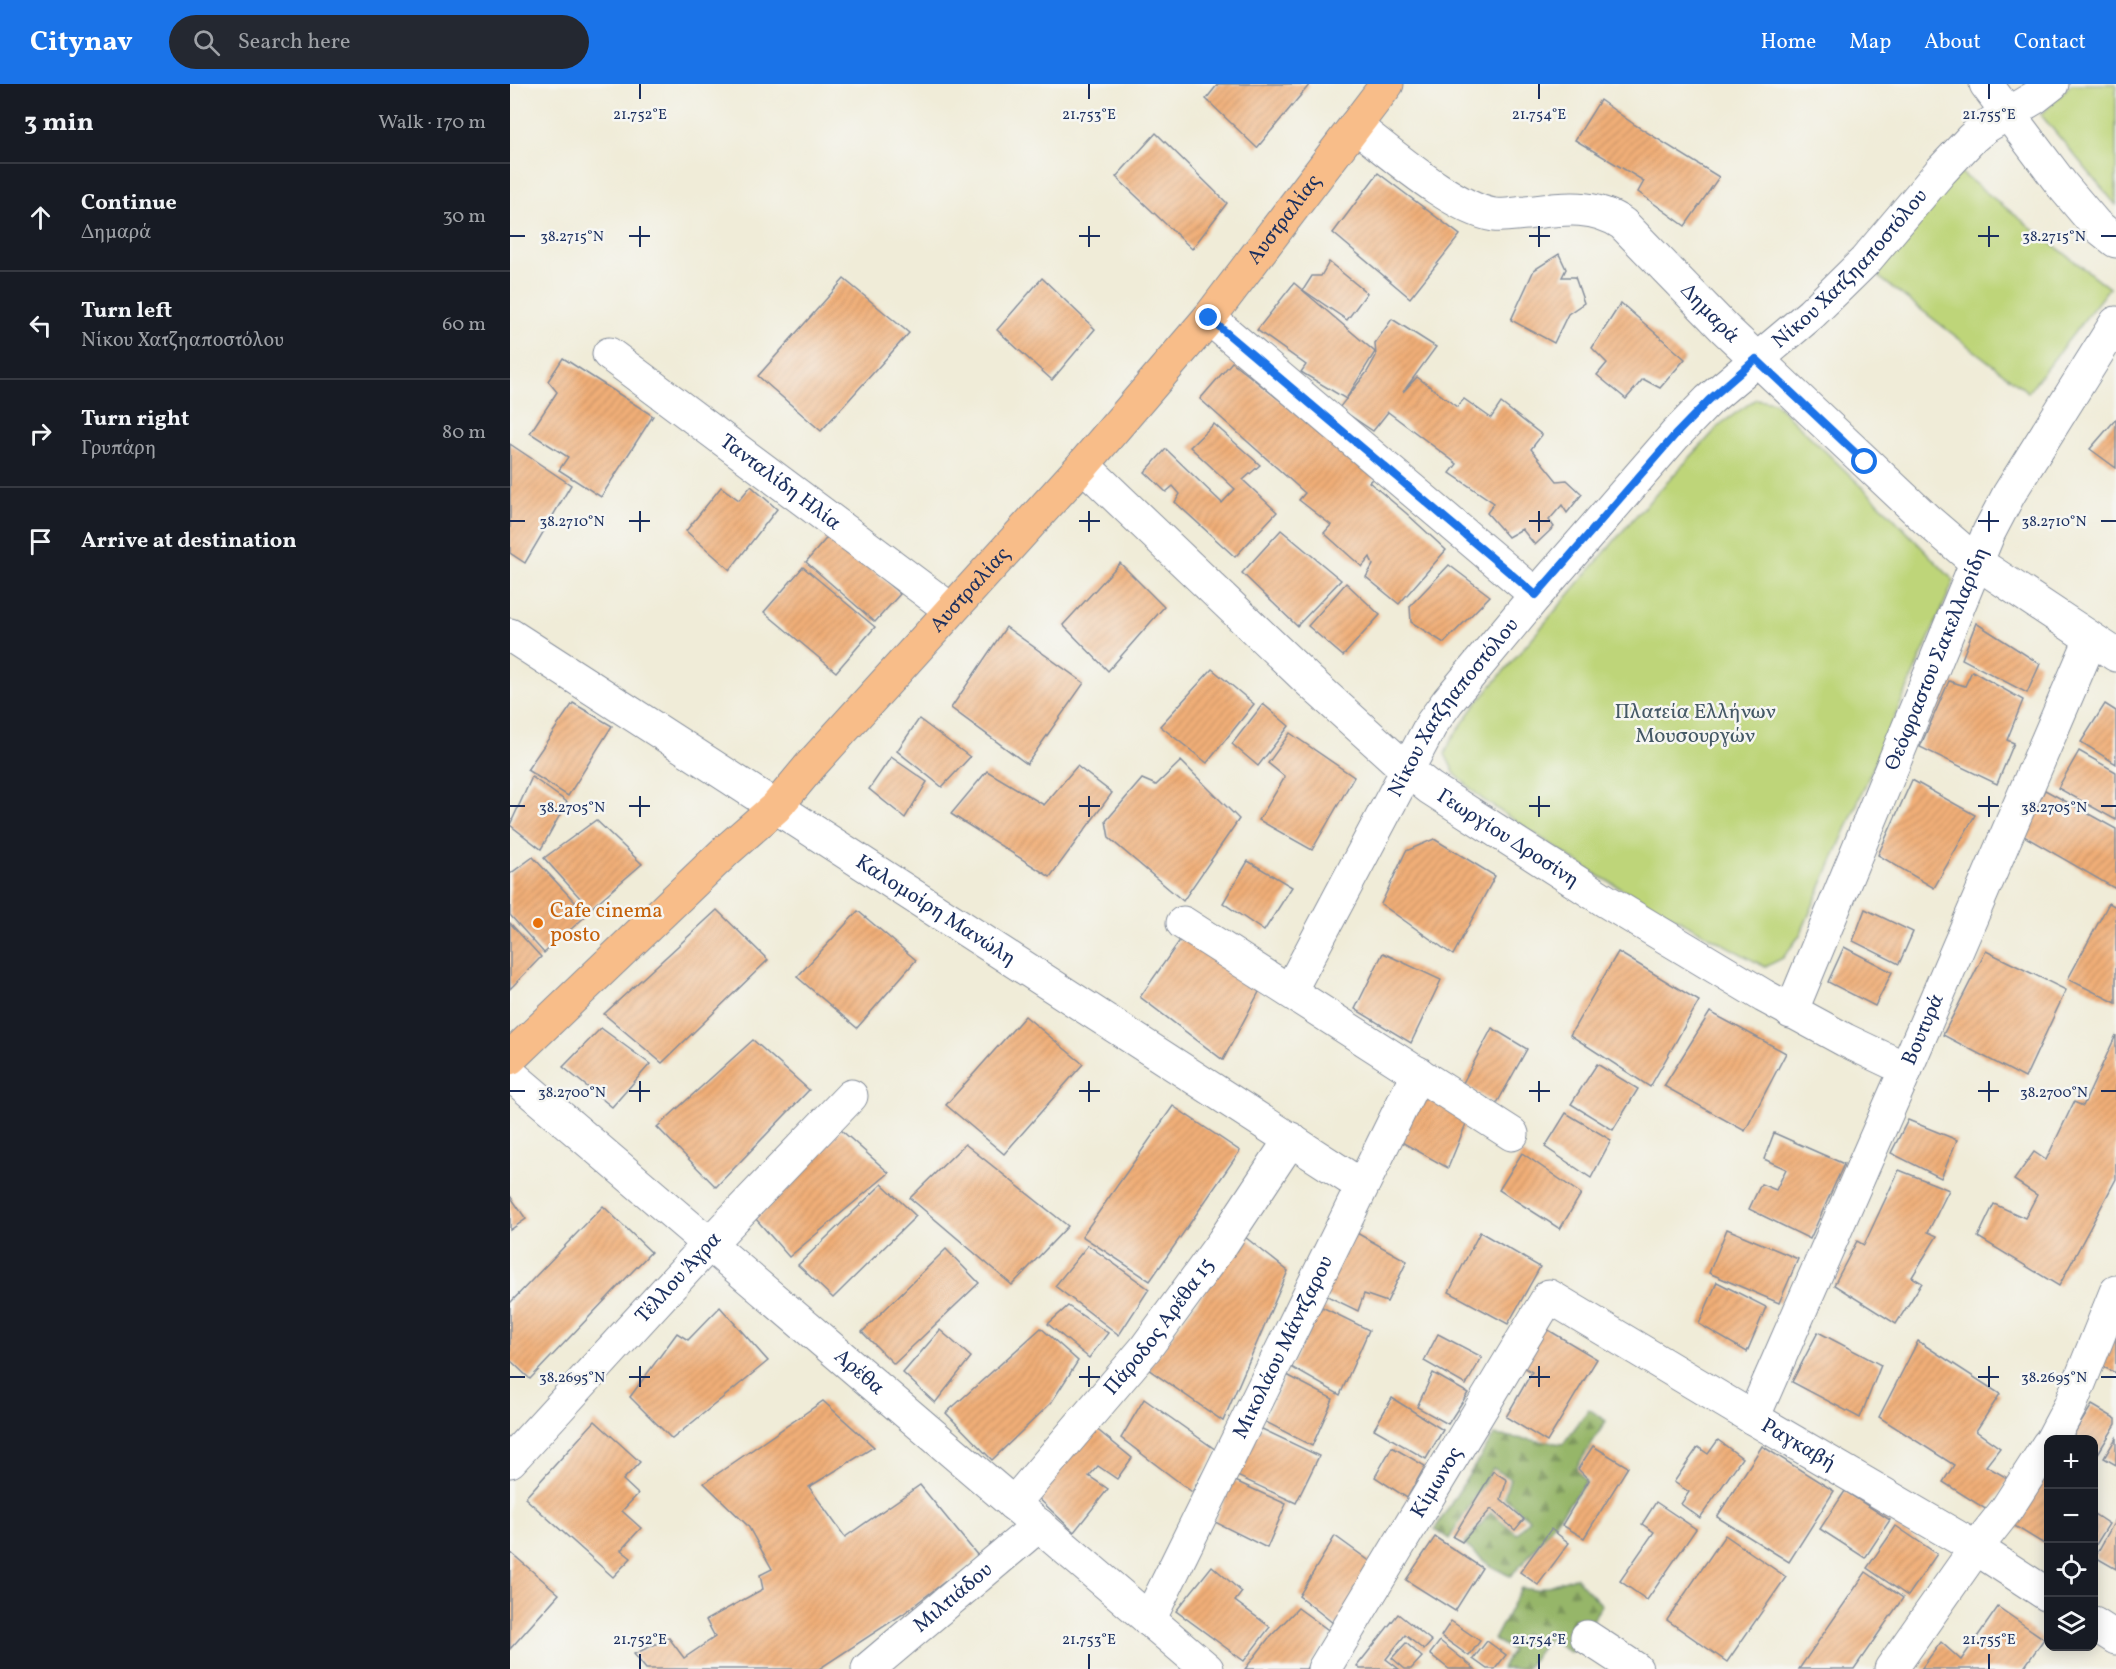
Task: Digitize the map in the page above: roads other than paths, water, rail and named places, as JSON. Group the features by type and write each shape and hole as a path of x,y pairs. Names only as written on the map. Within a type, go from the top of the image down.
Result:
{"main road":[{"name":"Αυστραλίας","path":"514,1046 776,807 811,765 1083,465 1209,318 1387,84"}],"street":[{"path":"1986,84 2062,185 2096,225 2116,241"},
{"name":"Νίκου Χατζηαποστόλου","path":"1290,991 1432,723 1536,595 1675,435 1709,400 1811,314 1865,261 1972,138 1985,127 2034,98 2052,84"},
{"name":"Δημαρά","path":"1355,126 1445,193 1482,212 1511,215 1580,209 1594,210 1611,216 1637,237 1756,359 1917,511 1976,562 2103,647"},
{"path":"1209,318 1536,595"},
{"name":"Θεόφραστου Σακελλαρίδη","path":"1791,1012 1993,523 2116,323"},
{"name":"Τανταλίδη Ηλία","path":"609,354 951,610"},
{"name":"Γεωργίου Δροσίνη","path":"1083,465 1309,681 1406,769 1459,808 1606,901 1791,1012 1906,1069"},
{"name":"Καλομοίρη Μανώλη","path":"510,635 1362,1186"},
{"name":"Βουτυρά","path":"1753,1418 1906,1069 2103,647"},
{"path":"1184,923 1512,1134"},
{"name":"Μικολάου Μάντζαρου","path":"1149,1620 1418,1073"},
{"name":"Αρέθα","path":"510,1074 1207,1669"},
{"name":"Τέλλου Άγρα","path":"510,1461 709,1244 851,1096"},
{"name":"Πάροδος Αρέθα 15","path":"1013,1504 1145,1349 1222,1242 1291,1139"},
{"path":"2055,1435 2070,1406 2116,1292"},
{"name":"Ραγκαβή","path":"1549,1296 1976,1548 2044,1591"},
{"name":"Κίμωνος","path":"1324,1669 1549,1296"},
{"path":"1891,1669 1976,1548 2006,1510 2044,1453"},
{"name":"Μιλτιάδου","path":"868,1669 1039,1525"},
{"path":"2098,1627 2116,1638"},
{"path":"1587,1637 1636,1669"}],"place":[{"name":"Cafe cinema posto","path":"538,923"}],"park label":[{"name":"Πλατεία Ελλήνων Μουσουργών","path":"1695,724"}]}
